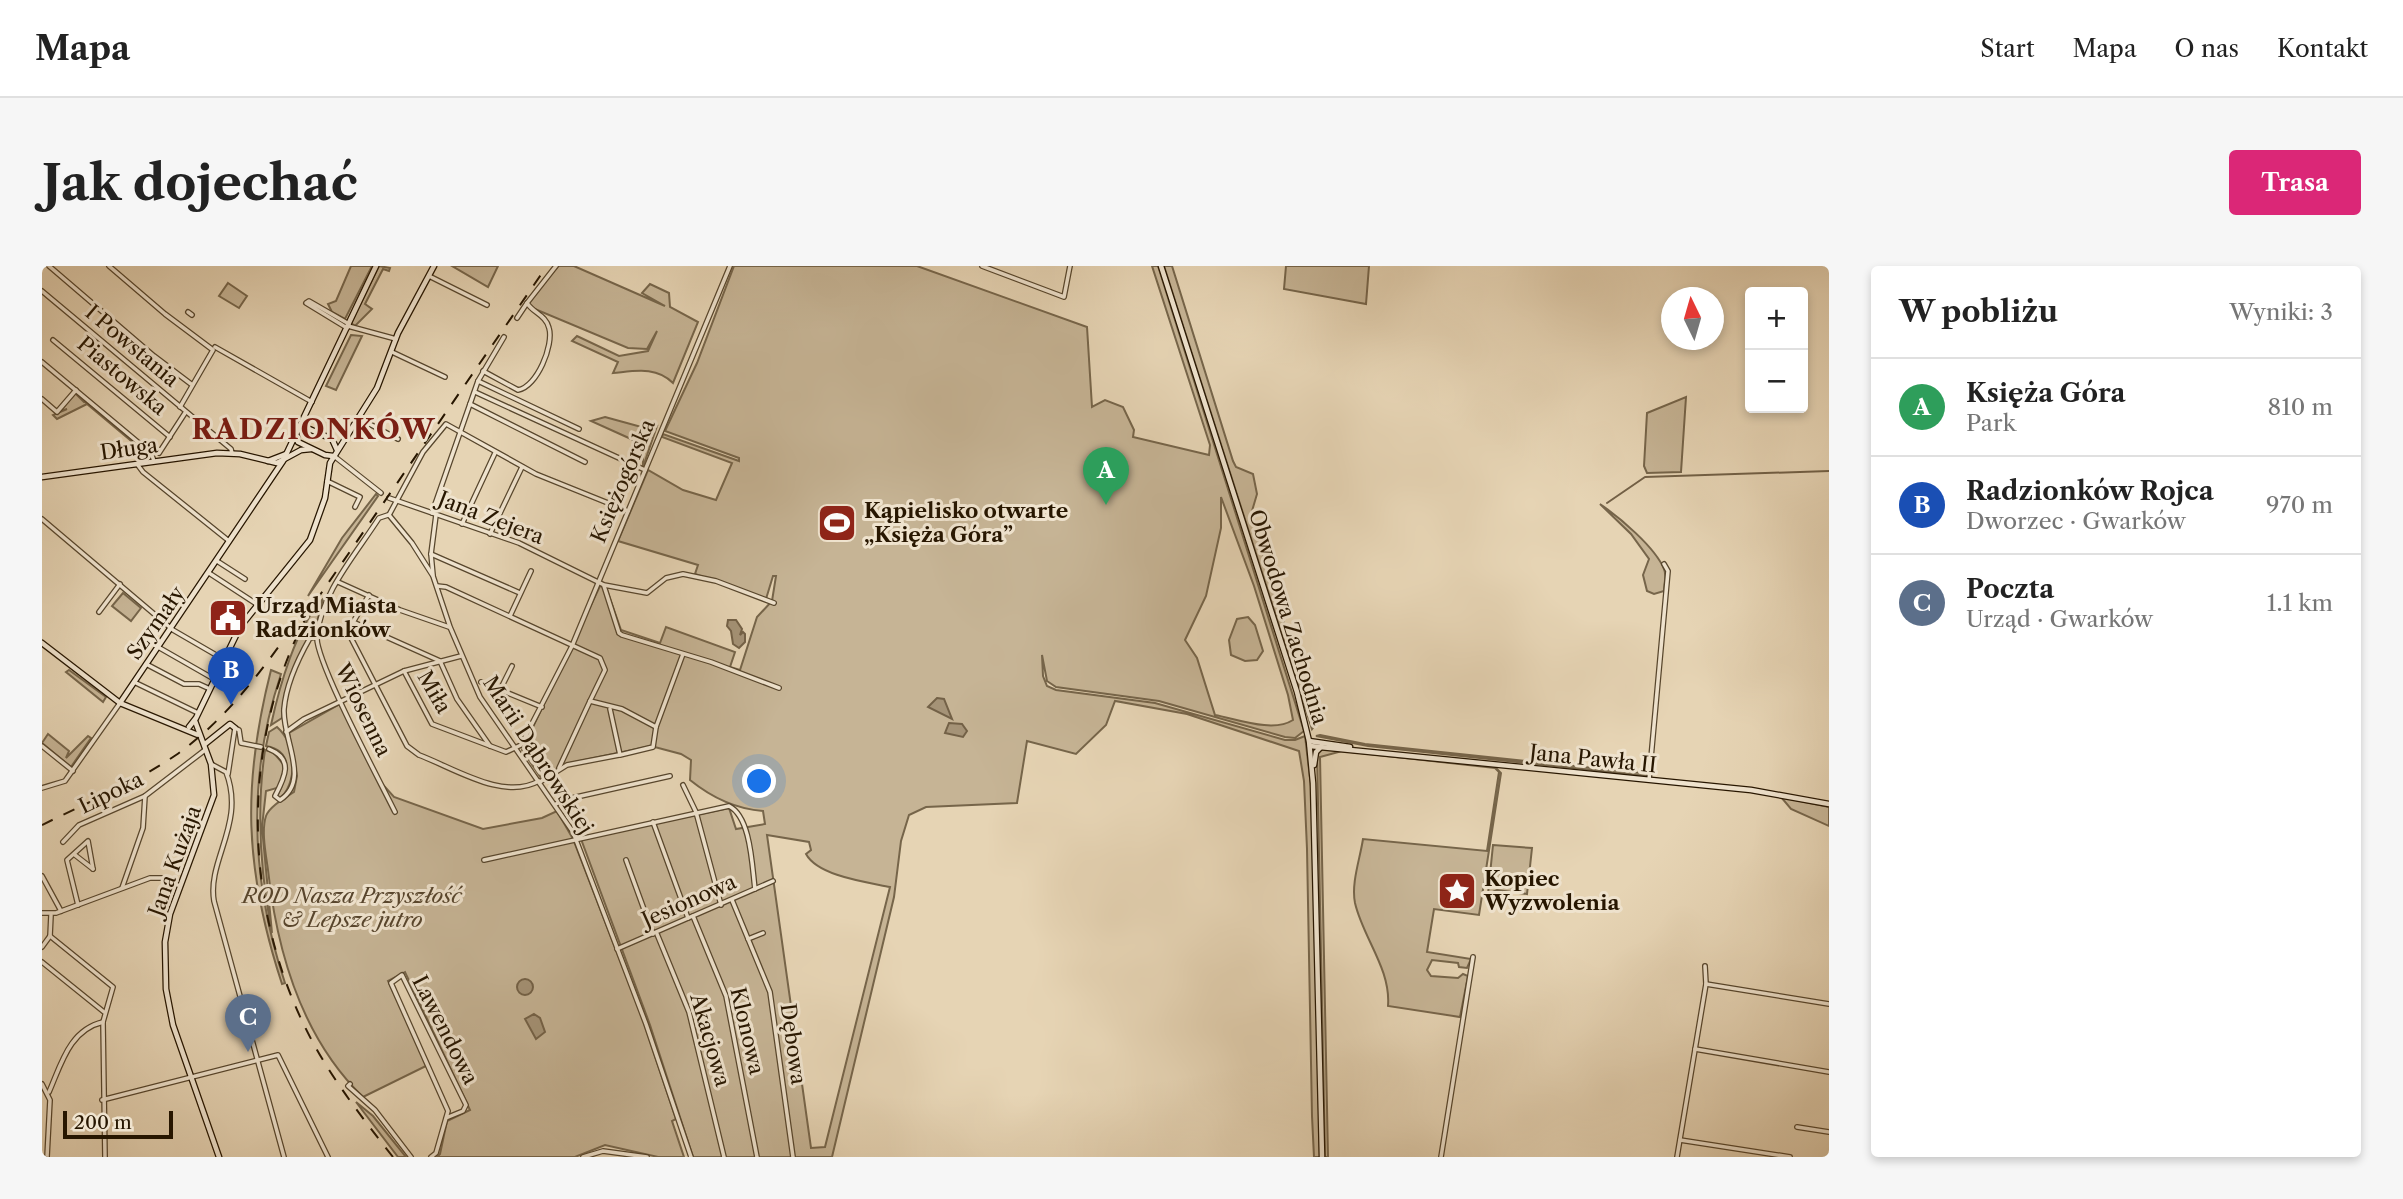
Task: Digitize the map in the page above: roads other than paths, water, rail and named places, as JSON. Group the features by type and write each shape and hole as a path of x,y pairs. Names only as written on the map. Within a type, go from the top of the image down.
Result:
{"street":[{"path":"49,266 154,356 191,384"},
{"name":"Szymały","path":"42,788 61,784 73,771 283,461 376,266"},
{"path":"189,727 197,716 240,627 310,540 320,518 335,454 360,419 396,339 434,266"},
{"path":"517,318 555,266"},
{"name":"Księżogórska","path":"517,749 530,731 572,646 730,266"},
{"path":"982,266 1064,297 1070,266"},
{"name":"Obwodowa Zachodnia","path":"1161,266 1297,692 1310,744 1322,1157"},
{"path":"111,267 214,348 312,402"},
{"path":"429,276 487,305"},
{"name":"I Powstania","path":"42,291 231,449 232,453"},
{"path":"348,326 309,301 306,303 348,326 396,339"},
{"path":"483,371 518,390 529,386 534,379 548,347 549,327 544,317 527,302"},
{"path":"433,576 431,554 434,514 478,381 504,337"},
{"name":"Piastowska","path":"53,340 170,437"},
{"path":"180,407 214,348"},
{"path":"392,352 444,377"},
{"path":"42,362 151,453 154,461"},
{"path":"478,381 579,429"},
{"path":"42,399 57,412 75,390"},
{"path":"475,391 578,442 645,470"},
{"path":"470,404 585,462"},
{"path":"159,453 185,413"},
{"path":"360,419 398,439"},
{"path":"269,749 279,754 286,767 285,779 275,796 280,800 290,792 294,783 284,717 286,697 306,646 310,638 317,636 327,600 338,582 379,518 388,515 442,426 449,425 522,467 628,511"},
{"path":"300,430 307,428 332,439 335,454"},
{"path":"297,436 298,442 311,449 335,454 381,493"},
{"path":"269,463 283,461 301,450 311,449"},
{"name":"Długa","path":"42,477 232,453 269,463"},
{"path":"461,524 495,453"},
{"name":"Długa","path":"262,460 277,459 287,454"},
{"path":"269,463 274,468 274,474"},
{"path":"137,464 143,472 230,542"},
{"path":"491,534 522,467"},
{"path":"327,481 360,497 355,507"},
{"name":"Jana Zejera","path":"389,498 519,542 604,585 647,593 666,578 686,574 774,603"},
{"name":"Marii Dąbrowskiej","path":"388,515 433,576 461,656 486,707 556,804 577,839 646,1024 691,1157"},
{"path":"42,519 172,628 223,659"},
{"path":"431,554 520,593"},
{"path":"217,561 245,579"},
{"path":"1648,780 1660,677 1668,571 1664,565"},
{"path":"510,616 531,571"},
{"path":"209,573 258,605"},
{"path":"338,582 450,627"},
{"path":"99,612 120,584"},
{"path":"604,585 619,633 779,688"},
{"path":"437,586 446,587 510,616 600,658 605,664 605,670 558,770"},
{"path":"369,595 353,622 351,638 402,740 419,755 504,788 528,787 567,765 653,747 656,727 683,653"},
{"path":"353,622 440,661 457,699 491,748"},
{"name":"Wiosenna","path":"317,636 325,668 395,812"},
{"path":"42,643 120,703 202,738"},
{"path":"158,648 214,680"},
{"path":"286,732 404,671 461,656"},
{"path":"146,664 184,684 199,684 210,689"},
{"path":"500,690 512,666"},
{"name":"Miła","path":"404,671 432,724 491,748 506,752 517,749"},
{"path":"134,682 197,716"},
{"path":"481,682 542,707"},
{"path":"590,701 610,709 622,709 656,727"},
{"path":"610,709 620,755"},
{"path":"181,728 197,730 197,716"},
{"path":"206,747 229,725 239,730 241,743 261,747"},
{"path":"235,728 228,776 231,814 214,896 284,1157"},
{"name":"Jana Kużaja","path":"197,730 206,747 215,788 213,804 180,886 167,930 166,989 173,1025 219,1157"},
{"name":"Jana Pawła II","path":"1310,744 1354,748"},
{"name":"Jana Pawła II","path":"1310,744 1751,790 1829,804"},
{"path":"42,746 73,771"},
{"name":"Lipoka","path":"63,842 86,821 145,796 206,747"},
{"path":"1313,783 1316,752 1322,747"},
{"path":"211,764 220,767 228,776"},
{"path":"556,804 563,800 670,776"},
{"path":"684,785 696,812 721,905"},
{"path":"122,888 143,828 145,796"},
{"path":"484,860 731,806 745,829 755,889"},
{"name":"Klonowa","path":"653,822 726,996 757,1157"},
{"path":"75,855 93,869 88,841 67,860 78,905"},
{"name":"Akacjowa","path":"626,860 689,1012 724,1157"},
{"path":"42,876 61,911"},
{"path":"42,913 51,915 155,877 180,886"},
{"name":"Jesionowa","path":"617,949 773,881"},
{"name":"Dębowa","path":"732,900 770,992 793,1157"},
{"path":"42,947 50,936 51,915"},
{"path":"748,939 763,933"},
{"path":"50,936 113,987 103,1023 102,1100 105,1157"},
{"path":"1441,1157 1473,957"},
{"path":"42,962 104,1012"},
{"path":"1677,1157 1706,984 1705,966"},
{"name":"Lawendowa","path":"431,1157 436,1153 447,1104 391,983 402,975 466,1105 463,1111 446,1118"},
{"path":"1706,984 1829,1004"},
{"path":"47,1157 49,1092 72,1041 89,1026 103,1023"},
{"path":"1695,1049 1829,1072"},
{"path":"102,1100 273,1055 281,1057 328,1157"},
{"path":"42,1084 49,1092"},
{"path":"350,1084 348,1086 375,1110 411,1157"},
{"path":"1797,1127 1829,1132"},
{"path":"1680,1140 1790,1157"},
{"path":"583,1157 598,1151 647,1157"}],"waterway":[{"path":"1607,503 1645,477 1829,471"}],"railway":[{"path":"393,1157 323,1060 304,1025 283,975 269,922 260,868 258,814 262,759 272,706 289,654 313,605 547,266"},
{"path":"42,825 144,775 194,741 243,693 298,620"}],"place":[{"name":"Księża Góra","path":"1106,505"},
{"name":"Kąpielisko otwarte „Księża Góra”","path":"837,523"},
{"name":"Urząd Miasta Radzionków","path":"228,618"},
{"name":"Radzionków Rojca","path":"231,705"},
{"name":"Kopiec Wyzwolenia","path":"1457,891"},
{"name":"Poczta","path":"248,1052"}],"district":[{"name":"RADZIONKÓW","path":"314,429"}],"park label":[{"name":"ROD Nasza Przyszłość & Lepsze jutro","path":"352,908"}]}
